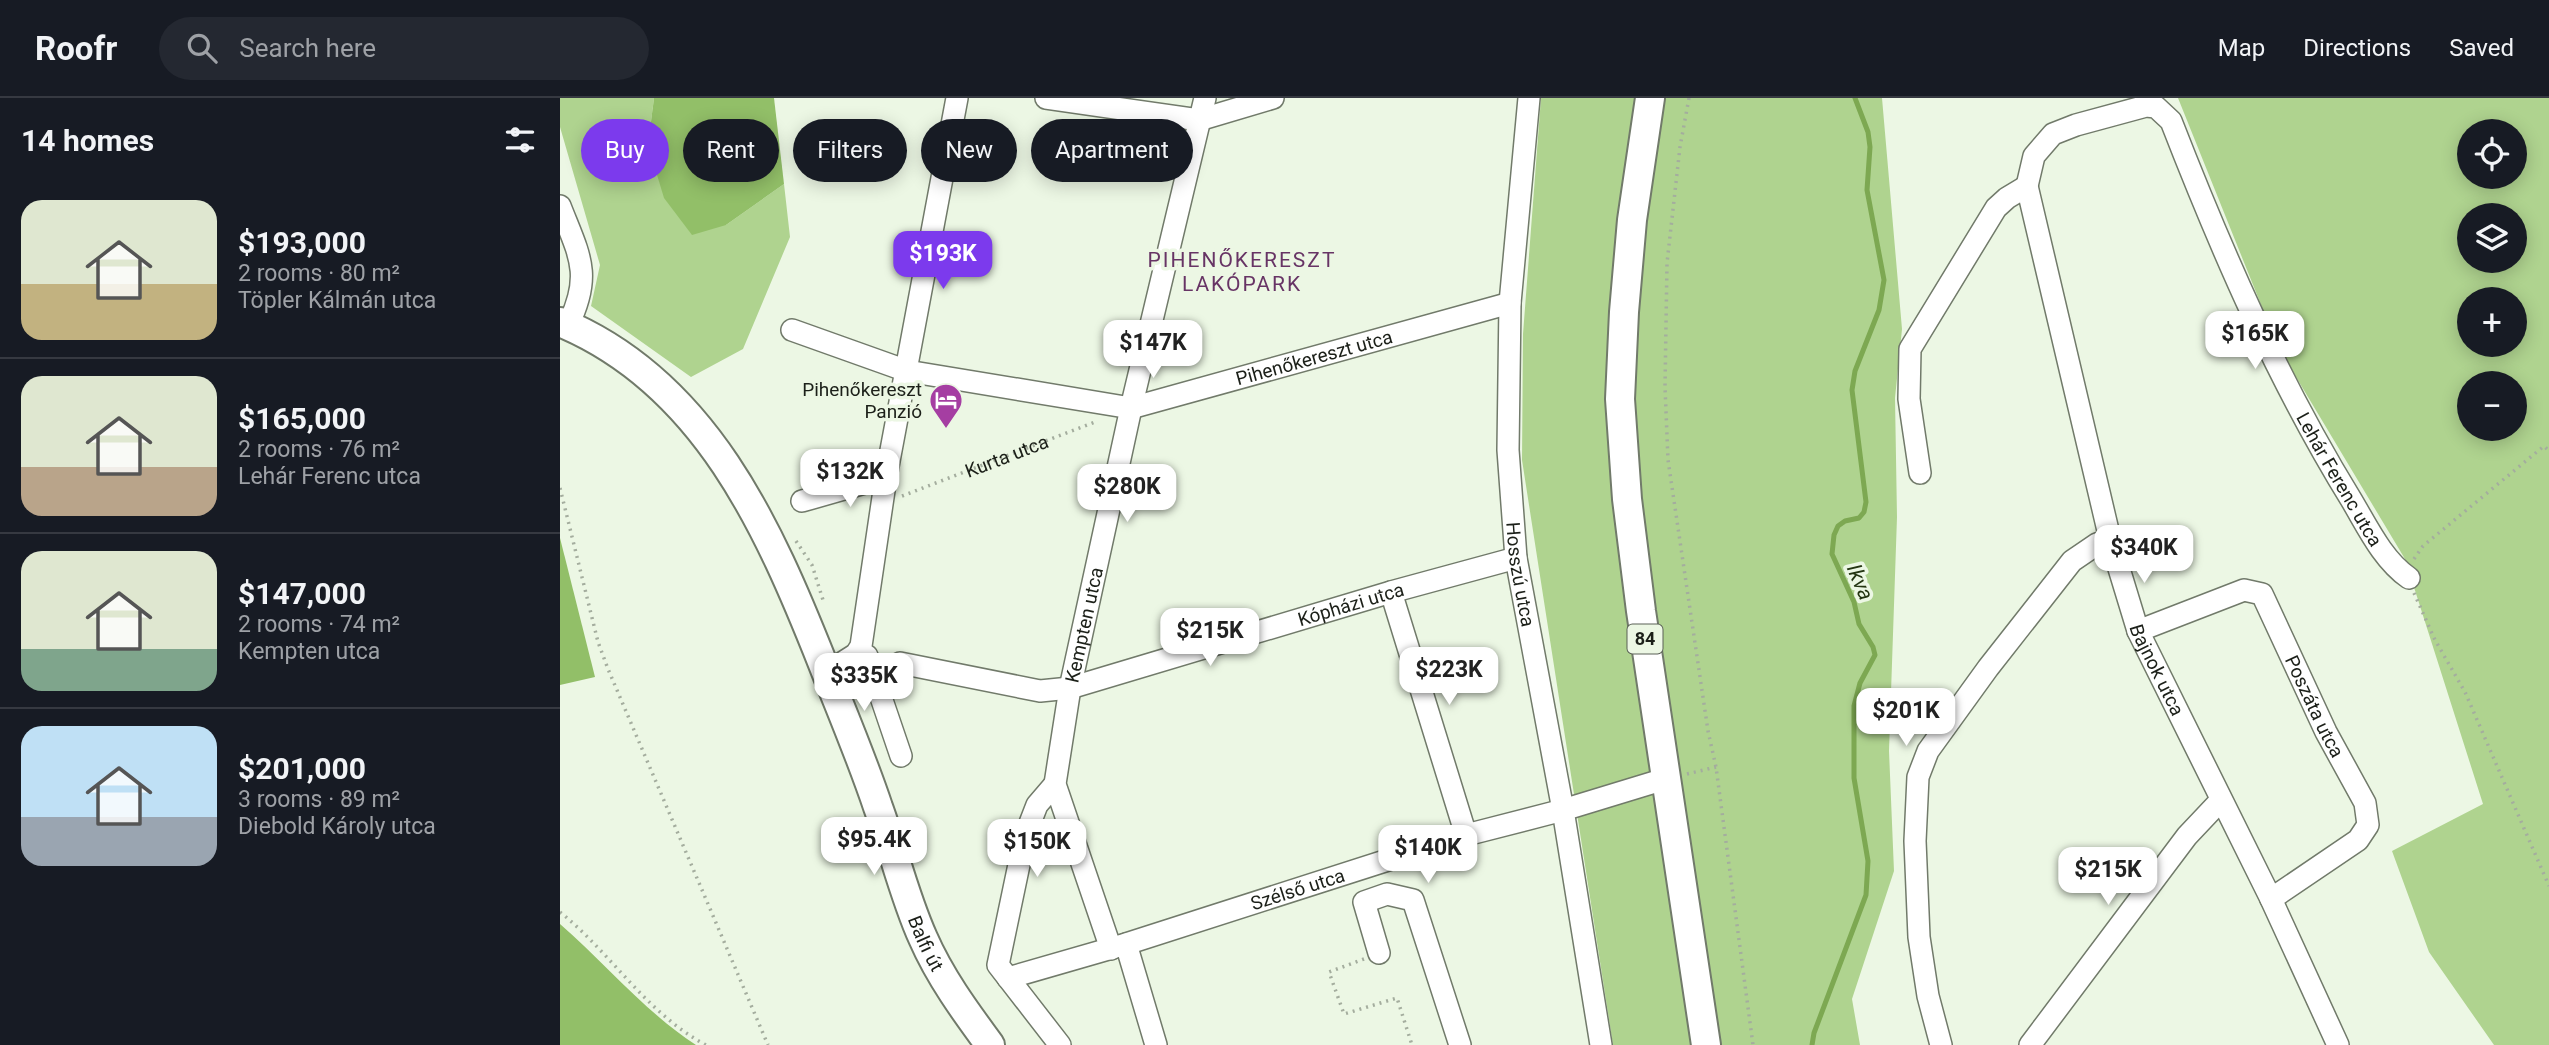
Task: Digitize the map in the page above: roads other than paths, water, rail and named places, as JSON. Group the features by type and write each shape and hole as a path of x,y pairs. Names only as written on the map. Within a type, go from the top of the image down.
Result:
{"main road":[{"name":"84","path":"1650,98 1632,219 1620,399 1627,499 1641,611 1706,1045"},
{"name":"Balfi út","path":"564,324 618,355 655,382 688,413 713,445 745,495 800,606 879,809 907,899 923,938 941,975 990,1045"}],"street":[{"path":"901,756 861,655 861,646 881,504 957,98"},
{"path":"1046,98 1199,120 1273,98"},
{"name":"Kempten utca","path":"1156,1045 1055,784 1070,688 1131,408 1205,98"},
{"name":"Hosszú utca","path":"1529,98 1510,303 1508,450 1516,558 1563,810 1601,1045"},
{"name":"Lehár Ferenc utca","path":"2076,125 2134,107 2146,106 2156,107 2171,121 2268,350 2333,471 2393,566 2409,578"},
{"name":"Bajnok utca","path":"2076,125 2053,134 2034,156 2027,186 2110,539 2138,631 2271,899 2338,1045"},
{"path":"1920,474 1909,399 1910,349 1996,208 2027,186"},
{"path":"560,206 582,260 583,275 575,309 564,324"},
{"name":"Pihenőkereszt utca","path":"792,330 907,371 1131,408 1510,303"},
{"path":"802,501 886,477"},
{"path":"1941,1045 1928,996 1919,937 1915,841 1918,777 1928,751 1988,668 2072,561 2097,544 2110,539"},
{"name":"Kópházi utca","path":"900,663 1040,691 1070,688 1391,592 1516,558"},
{"name":"Poszáta utca","path":"2138,631 2244,590 2262,594 2273,614 2326,732 2365,803 2368,825 2358,840 2271,899"},
{"path":"1391,592 1466,835"},
{"path":"826,673 861,655"},
{"name":"Szélső utca","path":"1008,978 1119,946 1466,835 1563,810 1668,778"},
{"name":"Kempten utca","path":"1008,978 998,965 1025,836 1037,805 1055,784"},
{"path":"2030,1045 2188,836 2221,800"},
{"name":"Szélső utca","path":"1380,953 1363,902 1387,894 1413,900 1460,1045"},
{"path":"1008,978 1060,1045"}],"waterway":[{"name":"Ikva","path":"1812,1045 1814,1033 1866,895 1868,861 1854,778 1854,706 1860,683 1875,655 1859,624 1854,602 1832,554 1838,526 1845,521 1859,518 1864,512 1866,502 1852,390 1855,371 1879,310 1884,280 1867,190 1870,147 1868,132 1855,98"}],"place":[{"name":"Pihenőkereszt Panzió","path":"946,430"}],"district":[{"name":"PIHENŐKERESZT LAKÓPARK","path":"1242,272"}]}
